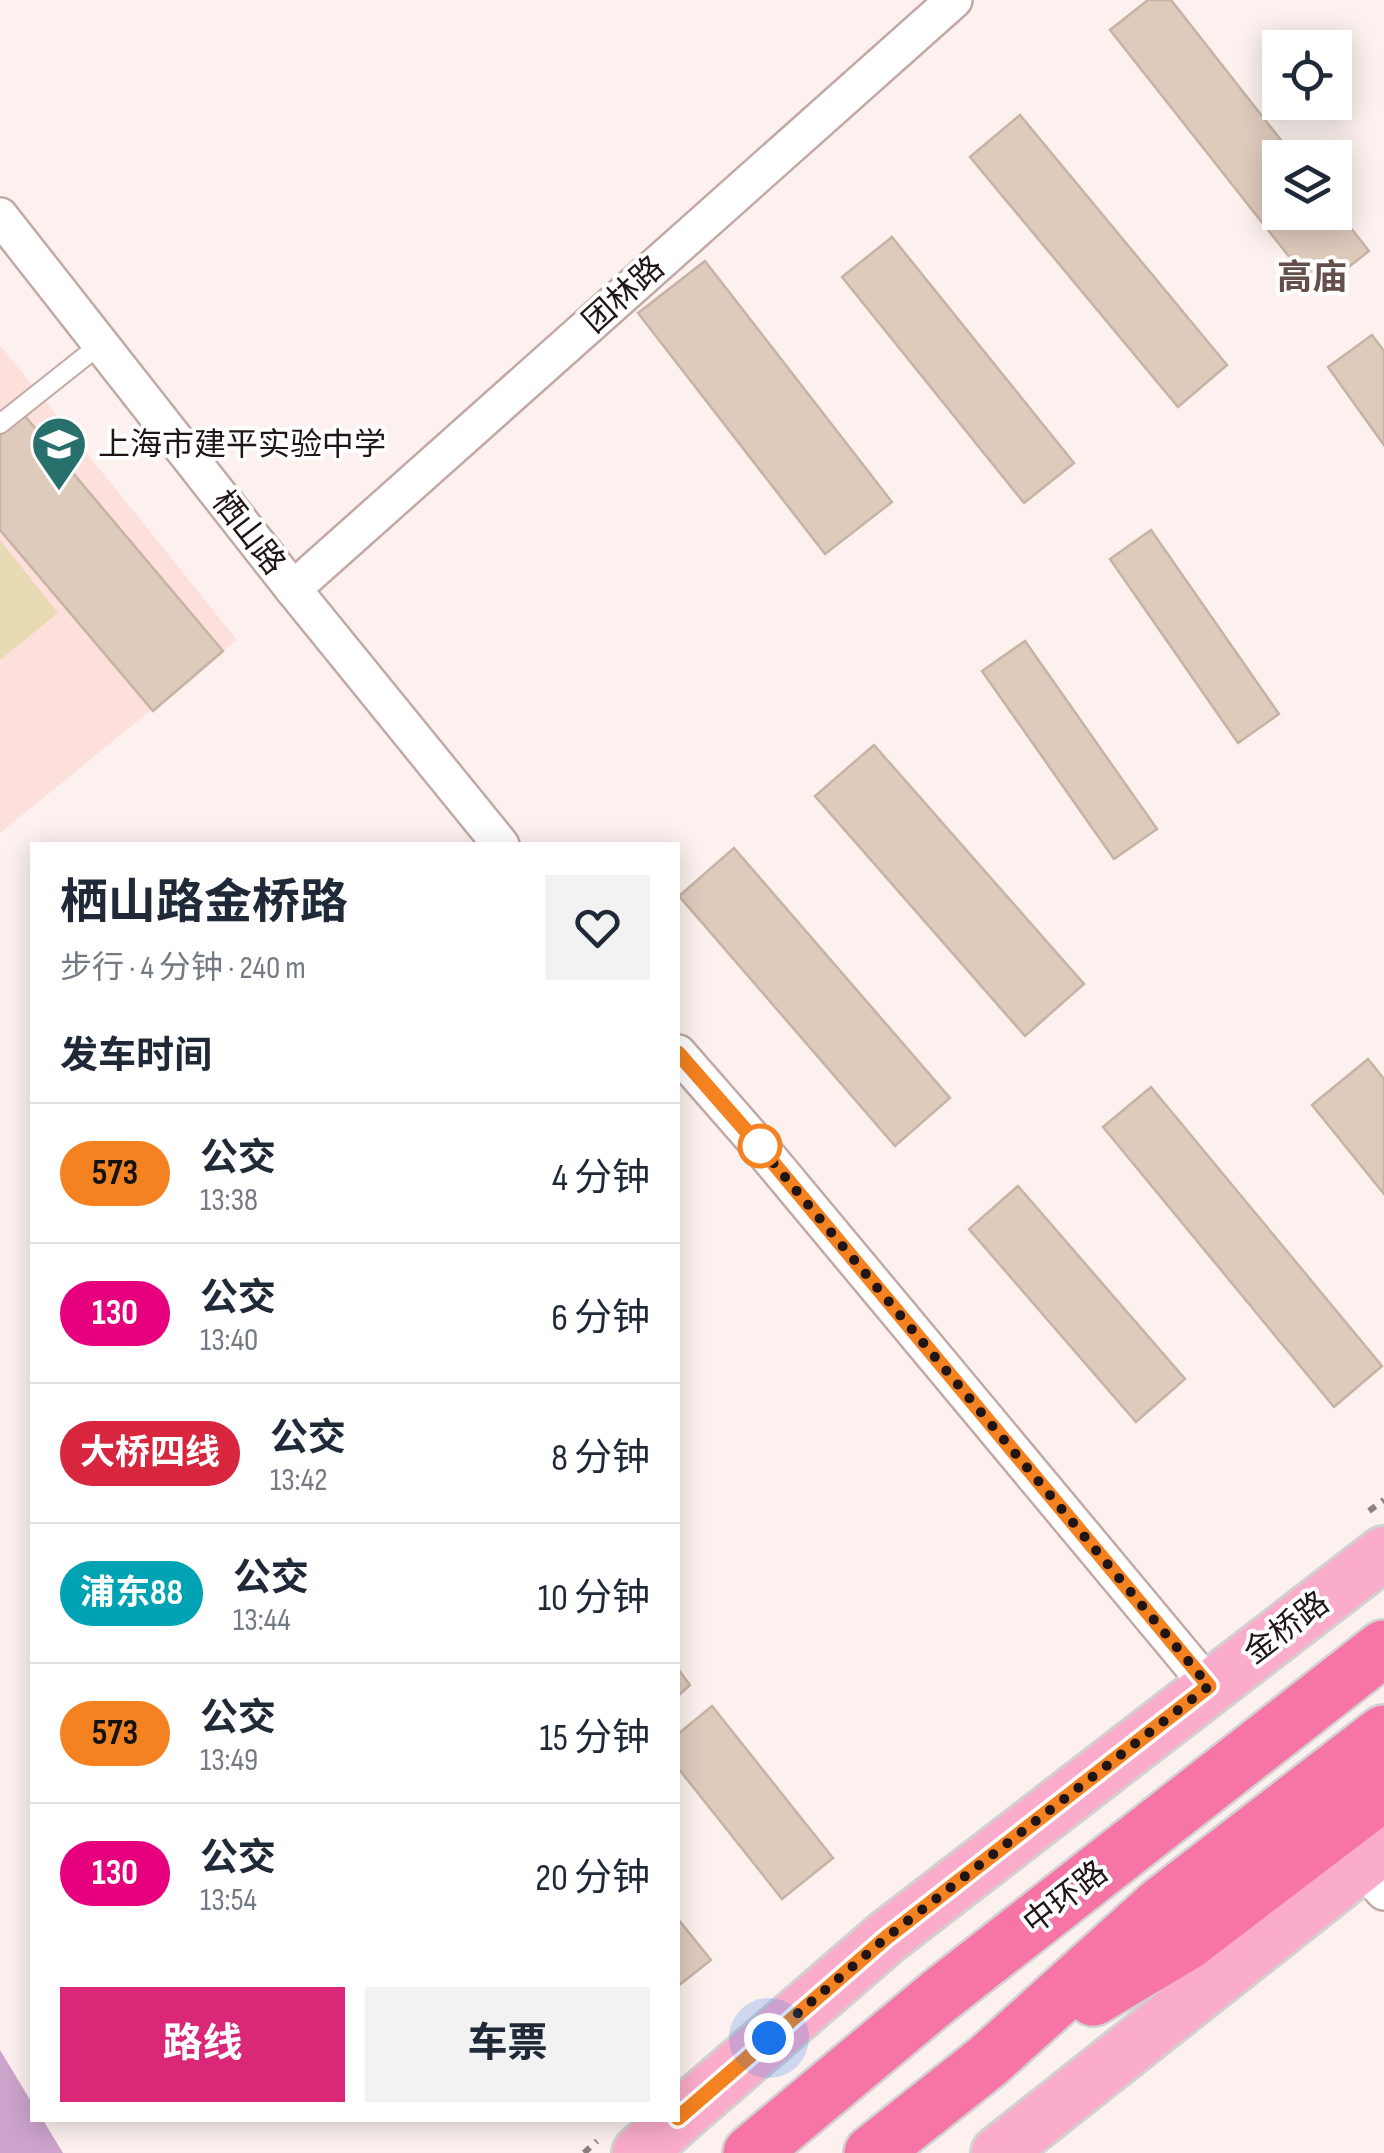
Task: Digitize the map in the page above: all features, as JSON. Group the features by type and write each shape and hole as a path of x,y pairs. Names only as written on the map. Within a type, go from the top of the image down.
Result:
{"highway":[{"name":"中环路","path":"751,2153 953,1985 1384,1648"},
{"name":"中环路","path":"872,2153 988,2061 1160,1904 1384,1733"},
{"path":"988,2061 1187,1942 1384,1792"}],"main road":[{"name":"金桥路","path":"680,2116 887,1937 1384,1553"},
{"path":"998,2153 1376,1868"},
{"name":"金桥路","path":"639,2153 674,2122"}],"street":[{"name":"团林路","path":"293,589 954,0"},
{"name":"栖山路","path":"0,216 293,589 499,842"},
{"path":"680,1055 1209,1686"}],"lane":[{"path":"0,424 102,342"}],"shaded area":[{"name":"上海市建平实验中学","path":"0,345 237,640 0,833"},
{"path":"0,540 58,613 0,660"},
{"path":"0,2050 30,2100 30,2122 44,2122 63,2153 0,2153"}],"building":[{"path":"1148,0 1171,0 1281,140 1262,140 1262,222 1110,30"},
{"path":"1020,115 1227,365 1178,407 970,157"},
{"path":"1268,230 1352,230 1369,251 1317,292"},
{"path":"892,237 1074,463 1024,503 842,277"},
{"path":"705,261 892,502 825,554 638,313"},
{"path":"1372,335 1384,351 1384,445 1328,367"},
{"path":"24,415 223,651 153,711 0,530 0,435"},
{"path":"1151,530 1279,714 1238,743 1110,559"},
{"path":"1025,641 1157,829 1114,859 982,671"},
{"path":"874,745 1084,984 1025,1036 815,796"},
{"path":"734,848 950,1098 895,1146 680,895"},
{"path":"1368,1059 1384,1079 1384,1194 1312,1105"},
{"path":"1151,1087 1382,1366 1334,1407 1103,1127"},
{"path":"1018,1186 1185,1379 1136,1422 969,1229"},
{"path":"680,1672 690,1685 680,1694"},
{"path":"712,1706 833,1858 782,1899 680,1771 680,1732"},
{"path":"680,1921 711,1960 680,1984"}],"bus line":[{"name":"573","path":"680,1055 1209,1686 887,1937 680,2116"}],"place":[{"name":"上海市建平实验中学","path":"59,493"}],"district":[{"name":"高庙","path":"1312,277"}],"route":[{"path":"760,1146 755,1141 1209,1686 887,1937 769,2038"}]}
